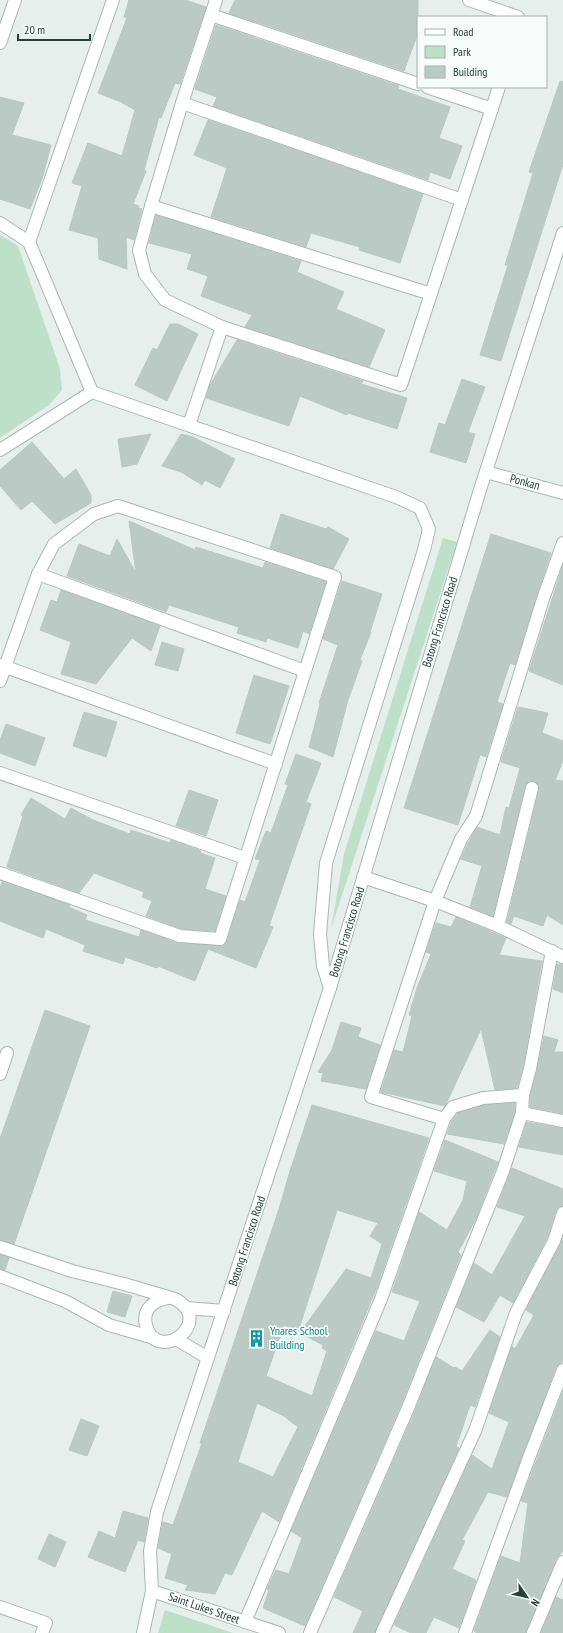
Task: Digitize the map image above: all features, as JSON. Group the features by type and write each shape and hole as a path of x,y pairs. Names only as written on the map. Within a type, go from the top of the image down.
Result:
{"street":[{"path":"0,43 15,0"},
{"path":"29,242 113,0"},
{"path":"216,0 182,103 139,250 145,274 165,300 222,327 401,385 499,88"},
{"path":"469,0 515,16"},
{"path":"211,15 417,84"},
{"path":"430,88 492,109"},
{"path":"182,103 462,200"},
{"path":"151,206 431,294"},
{"path":"0,223 29,242 92,392 396,497 420,508 429,528 424,550 326,863 320,934 323,966 330,988"},
{"name":"Botong Francisco Road","path":"143,1633 152,1591 150,1551 157,1512 330,988 486,472 563,233"},
{"path":"189,425 222,327"},
{"path":"0,450 92,392"},
{"name":"Ponkan","path":"486,472 563,493"},
{"path":"0,681 2,666 38,574 54,544 94,514 118,506 335,577 220,939 180,936 0,873"},
{"path":"444,1118 371,1097 435,901 461,839 476,816 540,607 563,543"},
{"path":"38,574 305,671"},
{"path":"2,666 276,764"},
{"path":"0,773 246,858"},
{"path":"498,926 532,788"},
{"path":"364,877 435,901 498,926 552,950 563,957"},
{"path":"310,1633 408,1408 503,1171 522,1113 524,1095 552,950"},
{"path":"0,1074 7,1053"},
{"path":"245,1622 381,1299 444,1118 453,1107 483,1098 524,1095"},
{"path":"522,1113 563,1121"},
{"path":"382,1633 475,1430 516,1313 554,1241 563,1213"},
{"path":"0,1247 72,1271 124,1284 181,1302 186,1308 189,1321 187,1329 176,1339 161,1341 109,1324 65,1302 0,1276"},
{"path":"154,1338 149,1332 145,1317 148,1309 153,1303 160,1299 168,1298"},
{"path":"186,1308 224,1311"},
{"path":"176,1339 208,1358"},
{"path":"465,1633 530,1455 563,1370"},
{"path":"533,1633 563,1562"},
{"name":"Saint Lukes Street","path":"152,1591 279,1633"},
{"path":"0,1607 46,1623 42,1633"}],"green space":[{"path":"0,235 18,246 60,369 62,390 49,405 0,438"},
{"path":"443,538 457,542 331,929 344,854"},
{"path":"165,1610 233,1633 158,1633"}],"building":[{"path":"129,0 185,0 206,7 180,84 175,83 161,118 159,117 144,170 146,171 133,204 142,209 134,240 126,237 127,269 99,259 98,238 69,230 82,186 72,183 88,143 122,156 135,110 121,102 98,93 127,18 124,17"},
{"path":"235,0 418,0 417,36 404,71 229,13"},
{"path":"216,25 399,86 398,89 450,107 439,138 462,146 450,179 430,172 428,180 213,106 217,97 195,89"},
{"path":"560,81 563,82 563,164 501,361 480,355 508,265 505,265 533,173 529,172"},
{"path":"0,97 24,103 12,135 51,145 42,179 30,209 0,199"},
{"path":"208,120 423,194 400,263 359,250 360,247 311,233 306,247 211,217 227,168 194,155"},
{"path":"156,215 301,261 297,272 344,292 336,309 385,330 369,367 245,327 252,315 201,296 208,276 187,269 192,254 149,243"},
{"path":"170,324 178,324 198,334 167,401 135,385 153,348 157,350"},
{"path":"237,340 363,381 361,384 407,398 397,429 348,413 347,415 300,396 289,426 206,398 210,385"},
{"path":"462,379 485,387 468,432 475,434 466,463 430,452 439,423 445,425"},
{"path":"151,434 137,464 122,467 118,439"},
{"path":"181,434 193,437 235,459 220,488 205,480 202,485 181,472 162,466"},
{"path":"32,442 64,479 76,469 91,495 91,503 55,524 32,501 21,510 0,486 0,470"},
{"path":"281,514 326,529 328,527 349,539 333,569 270,548"},
{"path":"129,521 195,550 196,547 263,568 265,562 326,582 309,634 303,631 298,648 267,638 266,642 237,633 239,627 169,605 166,612 67,576 79,544 110,556 117,539 136,573"},
{"path":"491,534 551,553 515,665 510,663 497,702 503,704 486,757 480,755 458,825 404,808"},
{"path":"563,565 563,685 529,671"},
{"path":"342,581 382,594 371,632 360,660 362,661 348,700 333,757 309,747 319,703 338,645 323,639"},
{"path":"61,590 160,626 151,651 132,638 96,684 61,674 71,642 40,630 51,600 57,602"},
{"path":"162,642 184,649 178,671 155,665"},
{"path":"254,675 289,686 270,744 236,733"},
{"path":"518,707 548,713 542,733 563,741 563,761 555,780 563,781 563,925 547,915 543,926 514,916 511,924 507,922 539,790 537,783 533,781 527,783 525,786 493,916 470,907 482,866 461,859 477,827 500,835 506,807 509,808 520,768 501,762"},
{"path":"84,712 117,722 106,757 73,746"},
{"path":"6,724 45,738 35,766 0,753 0,741"},
{"path":"296,754 321,763 306,802 311,804 269,926 273,927 256,968 208,949 195,981 158,966 157,968 125,957 123,964 83,951 85,945 46,929 43,938 0,921 0,888 2,882 70,905 69,907 87,915 85,920 139,937 141,930 179,943 223,946 227,941 240,900 245,902 260,860 255,859 266,831 271,833 288,785 285,784"},
{"path":"189,790 218,800 206,836 176,826"},
{"path":"31,798 65,819 71,808 93,820 130,834 131,830 170,843 171,840 215,858 205,889 226,896 215,931 182,929 146,916 152,901 142,897 144,892 94,873 79,893 7,867 23,816 21,815"},
{"path":"456,917 506,938 499,955 542,961 523,1067 517,1088 495,1090 481,1029 445,1106 381,1092 394,1050 403,1052 412,1016 409,1015 417,988 431,954 426,952 436,923 451,927"},
{"path":"557,964 563,964 563,993 553,989"},
{"path":"45,1010 90,1026 14,1244 0,1240 0,1139"},
{"path":"341,1022 361,1028 358,1037 380,1045 366,1089 321,1081 323,1073 318,1072 332,1050"},
{"path":"544,1036 558,1040 554,1052 563,1052 563,1113 530,1107 530,1096"},
{"path":"515,1103 515,1112 504,1144 447,1134 451,1123 458,1113 484,1105"},
{"path":"312,1105 429,1138 377,1287 279,1522 262,1511 232,1575 225,1573 215,1594 185,1590 188,1585 165,1578 172,1554 158,1548 163,1522 173,1525 202,1443 200,1443 279,1209","holes":["337,1210 378,1223 370,1236 382,1244 371,1278 346,1269 300,1333 323,1345 322,1348 327,1351 312,1396 266,1376 284,1325 298,1332","257,1403 284,1416 298,1427 273,1477 238,1462"]},
{"path":"527,1122 563,1128 563,1155 519,1147"},
{"path":"445,1140 498,1162 475,1221 458,1252 461,1255 401,1405 305,1626 263,1608 269,1590 267,1589 276,1570 289,1574 302,1538 291,1531 376,1331 404,1341 420,1301 392,1292 419,1212 447,1230 463,1200 467,1181 434,1171"},
{"path":"512,1168 563,1189 563,1206 558,1207 556,1210 547,1238 513,1303 500,1295 484,1322 456,1307 474,1263 492,1275 525,1216 497,1207"},
{"path":"563,1238 563,1361 556,1367 507,1497 488,1492 462,1540 465,1541 452,1569 476,1580 459,1628 434,1617 426,1633 411,1633 394,1625 472,1455 492,1469 509,1422 489,1413 512,1346 515,1349 534,1315 526,1310"},
{"path":"0,1255 9,1258 5,1270 0,1269"},
{"path":"113,1291 132,1296 125,1317 107,1312"},
{"path":"490,1330 500,1337 475,1407 470,1405 456,1447 459,1448 375,1633 353,1633 363,1611 334,1597 415,1411 436,1357 462,1371"},
{"path":"563,1391 563,1551 556,1559 526,1633 477,1633 474,1631 501,1556 520,1563 528,1503 521,1501"},
{"path":"81,1419 99,1426 87,1456 69,1450"},
{"path":"123,1511 148,1518 144,1542 138,1540 125,1572 88,1557 99,1531 115,1538"},
{"path":"49,1534 66,1542 55,1567 38,1559"},
{"path":"556,1597 563,1600 563,1633 541,1633"}],"place":[{"name":"Ynares School Building","path":"257,1338"}]}
